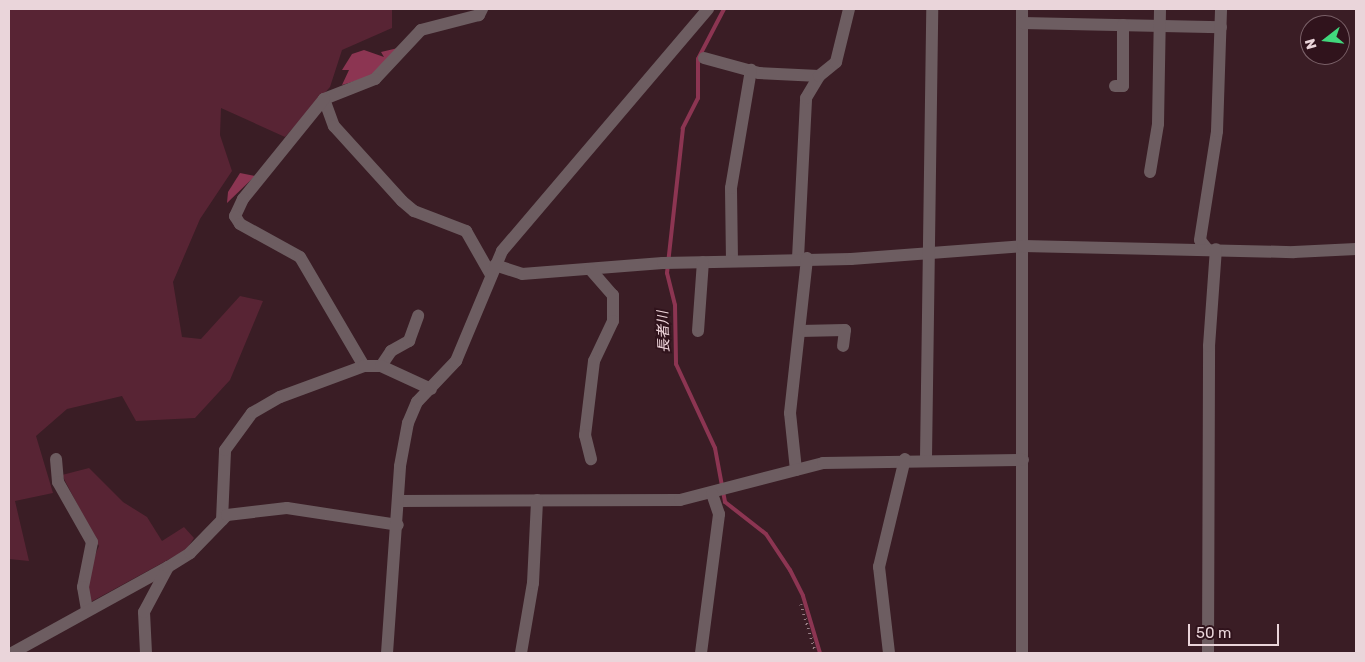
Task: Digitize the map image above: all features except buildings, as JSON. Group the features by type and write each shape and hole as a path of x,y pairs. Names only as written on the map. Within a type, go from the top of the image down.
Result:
{"street":[{"path":"364,366 300,257 240,224 235,216 243,199 324,99 375,79 421,30 479,15 482,9"},
{"path":"387,653 399,500 408,423 417,402 456,361 468,339 493,270 544,197 652,79 708,9"},
{"path":"796,470 790,413 800,331 806,98 819,76 836,62 849,9"},
{"path":"926,458 927,253 932,9"},
{"path":"1022,9 1022,653"},
{"path":"1150,172 1158,124 1160,9"},
{"path":"1212,249 1200,240 1217,131 1221,9"},
{"path":"1022,23 1221,27"},
{"path":"1115,86 1123,86 1123,25"},
{"path":"704,58 751,70 819,76"},
{"path":"732,261 730,188 751,70"},
{"path":"324,99 334,126 402,201 414,211 466,231 493,270 522,274 668,263 927,253 1023,246 1212,249 1356,248"},
{"path":"1208,653 1209,346 1212,249"},
{"path":"698,331 703,262"},
{"path":"590,269 613,295 613,321 594,361 585,435 591,459"},
{"path":"381,366 391,351 409,341 418,316"},
{"path":"800,331 845,330 843,346"},
{"path":"222,520 225,450 235,431 252,413 280,398 364,366 381,366 431,389"},
{"path":"399,500 680,500 718,493 796,470 849,460 926,458 1023,460"},
{"path":"56,459 58,482 92,542 83,586 86,610"},
{"path":"889,653 879,567 905,459"},
{"path":"701,653 719,514 718,493"},
{"path":"521,653 533,583 537,500"},
{"path":"12,653 86,610 190,554 222,520 259,508 287,508 398,524"},
{"path":"146,653 144,612 168,567"}],"path":[{"path":"801,604 816,653"}],"shaded area":[{"path":"9,9 392,9 392,28 342,50 330,87 285,137 221,108 220,135 232,171 200,219 173,282 182,337 201,339 240,296 263,301 230,380 195,418 136,421 122,396 67,409 36,436 53,493 15,501 29,561 9,559"},
{"path":"398,48 372,76 342,85 349,70 342,70 352,54 364,50 384,57 381,52"},
{"path":"240,173 255,176 227,203 228,192"},
{"path":"89,468 123,502 147,517 162,541 184,527 194,538 186,550 87,604 89,569 99,546 62,475"}],"waterway":[{"name":"長者川","path":"724,9 698,59 698,98 683,128 667,273 675,305 676,364 715,448 725,502 766,534 790,570 803,596 820,653"}]}
